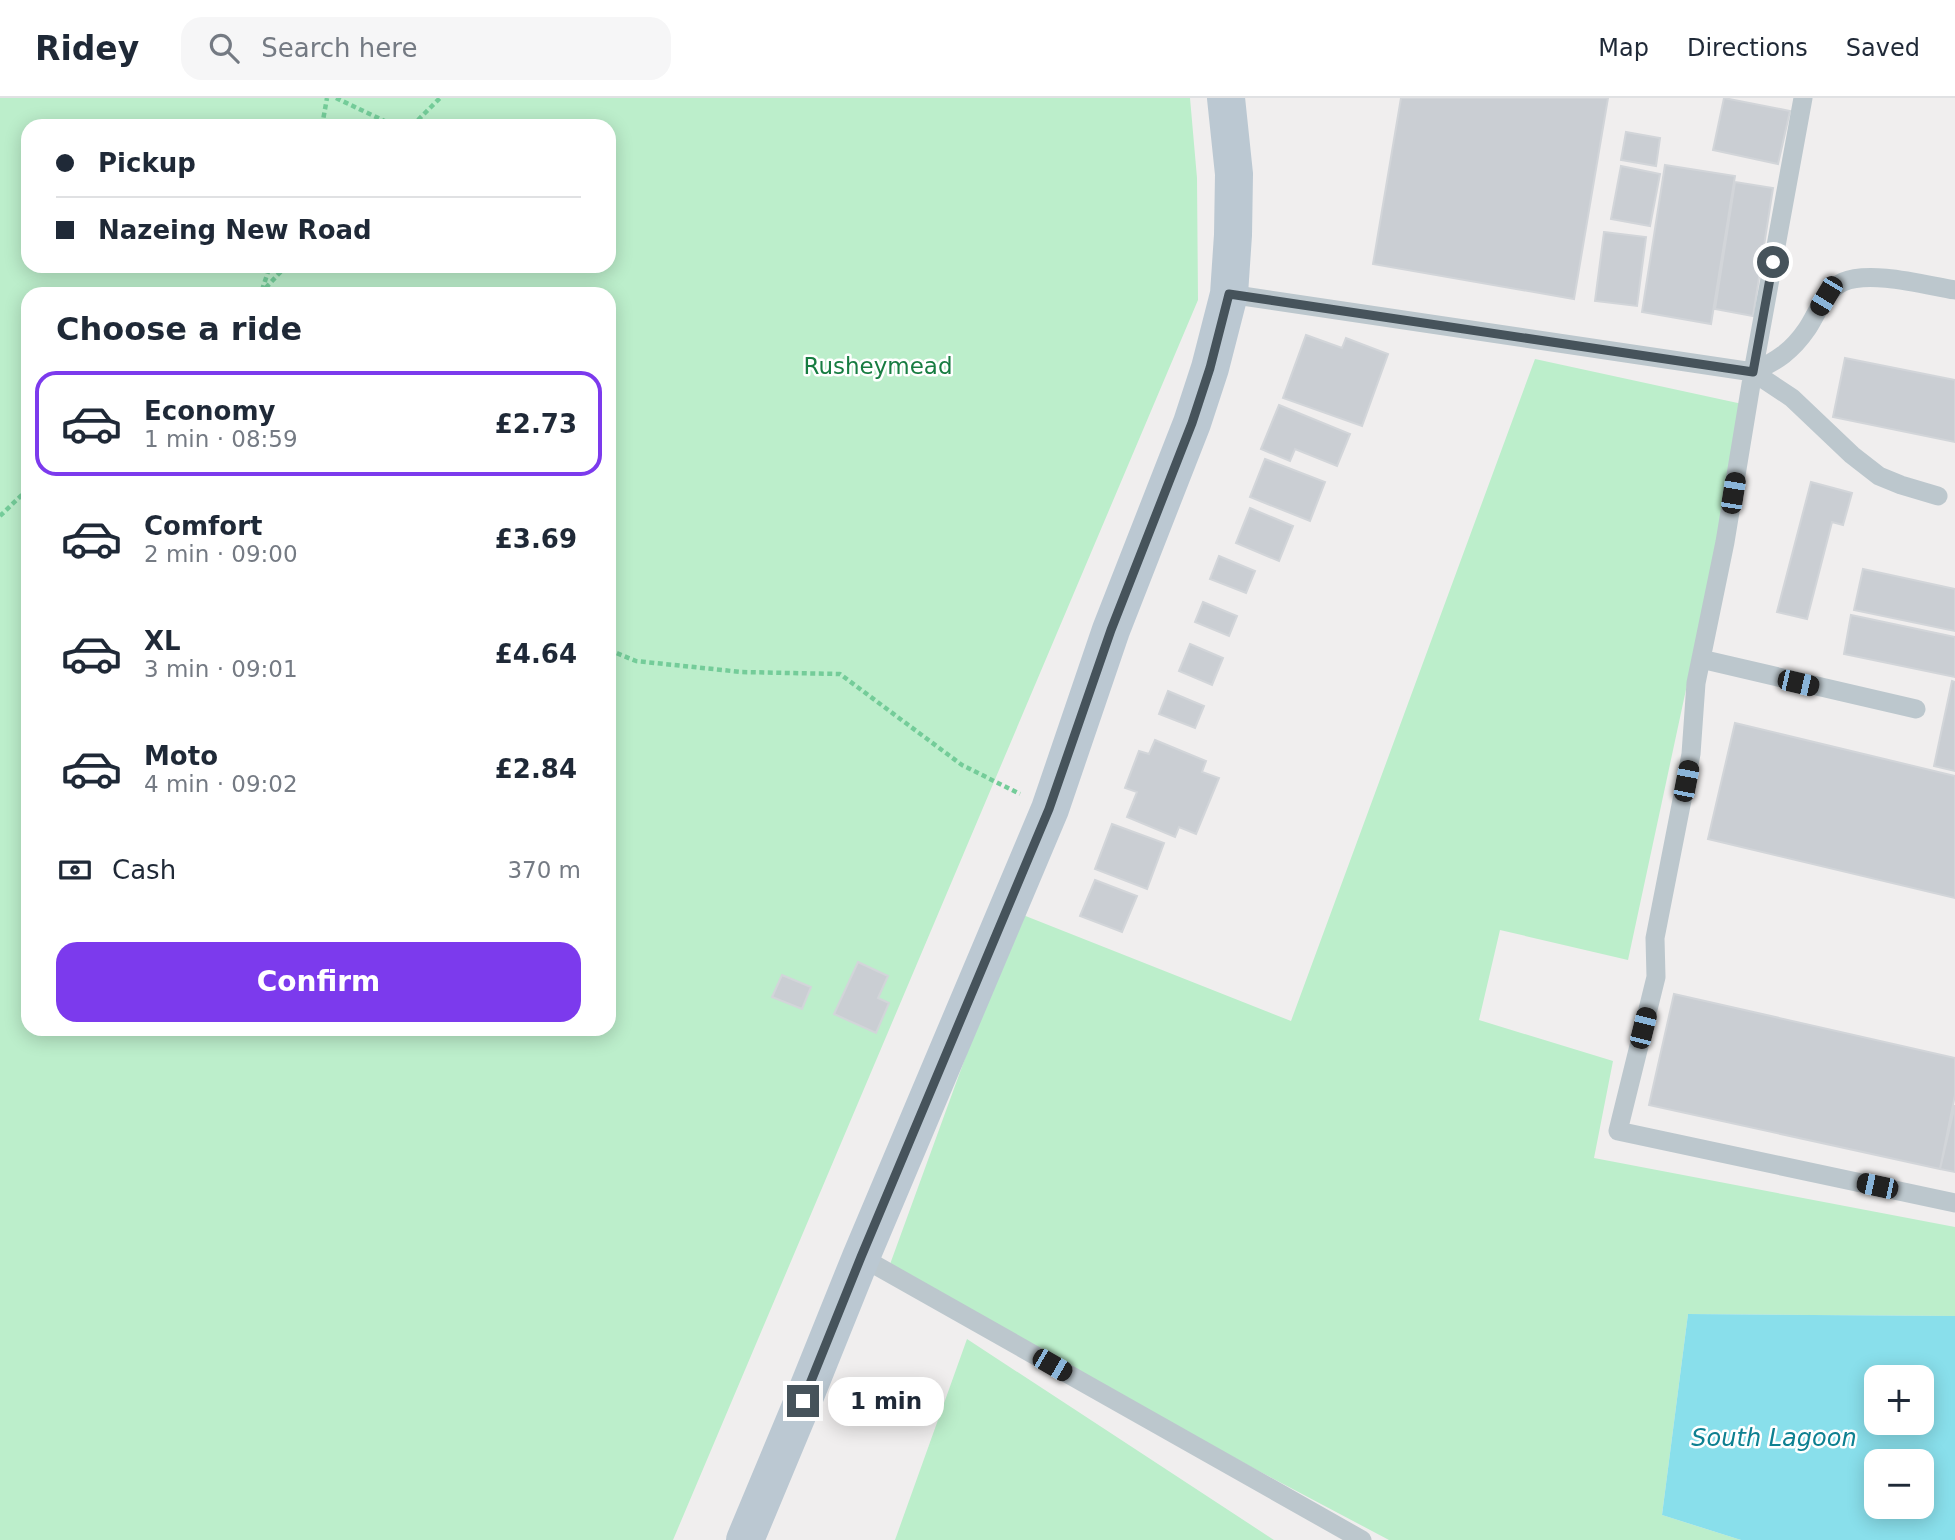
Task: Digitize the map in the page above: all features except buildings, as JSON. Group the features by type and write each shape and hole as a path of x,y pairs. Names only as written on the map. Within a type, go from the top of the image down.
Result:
{"main road":[{"path":"745,1540 1049,809 1111,630 1192,423 1210,368 1229,294 1234,174 1226,98"}],"lane":[{"path":"1803,98 1725,542 1696,683 1691,754 1655,938 1656,977 1618,1131 1955,1203"},
{"path":"1753,372 1777,361 1788,351 1806,331 1826,296 1840,282 1862,277 1955,290"},
{"path":"1229,294 1753,372 1792,398 1852,455 1879,476 1938,496"},
{"path":"1701,659 1916,709"},
{"path":"861,1257 1362,1540"}],"path":[{"path":"323,119 327,98"},
{"path":"336,98 380,119"},
{"path":"419,119 440,98"},
{"path":"267,287 280,273"},
{"path":"0,516 21,496"},
{"path":"616,653 636,661 741,673 840,674 962,765 1049,809"}],"green space":[{"name":"Rusheymead","path":"0,98 1190,98 1197,178 1198,300 673,1540 0,1540"},
{"path":"1535,359 1747,405 1628,960 1500,930 1479,1020 1613,1061 1594,1158 1955,1227 1955,1316 1688,1314 1662,1515 1741,1540 1389,1540 889,1267 1018,913 1291,1021"},
{"path":"967,1339 1274,1540 895,1540"}],"water":[{"name":"South Lagoon","path":"1688,1314 1955,1316 1955,1540 1741,1540 1662,1515"}],"route":[{"path":"803,1401 1049,809 1111,630 1192,423 1210,368 1229,294 1753,372 1773,262"}]}
